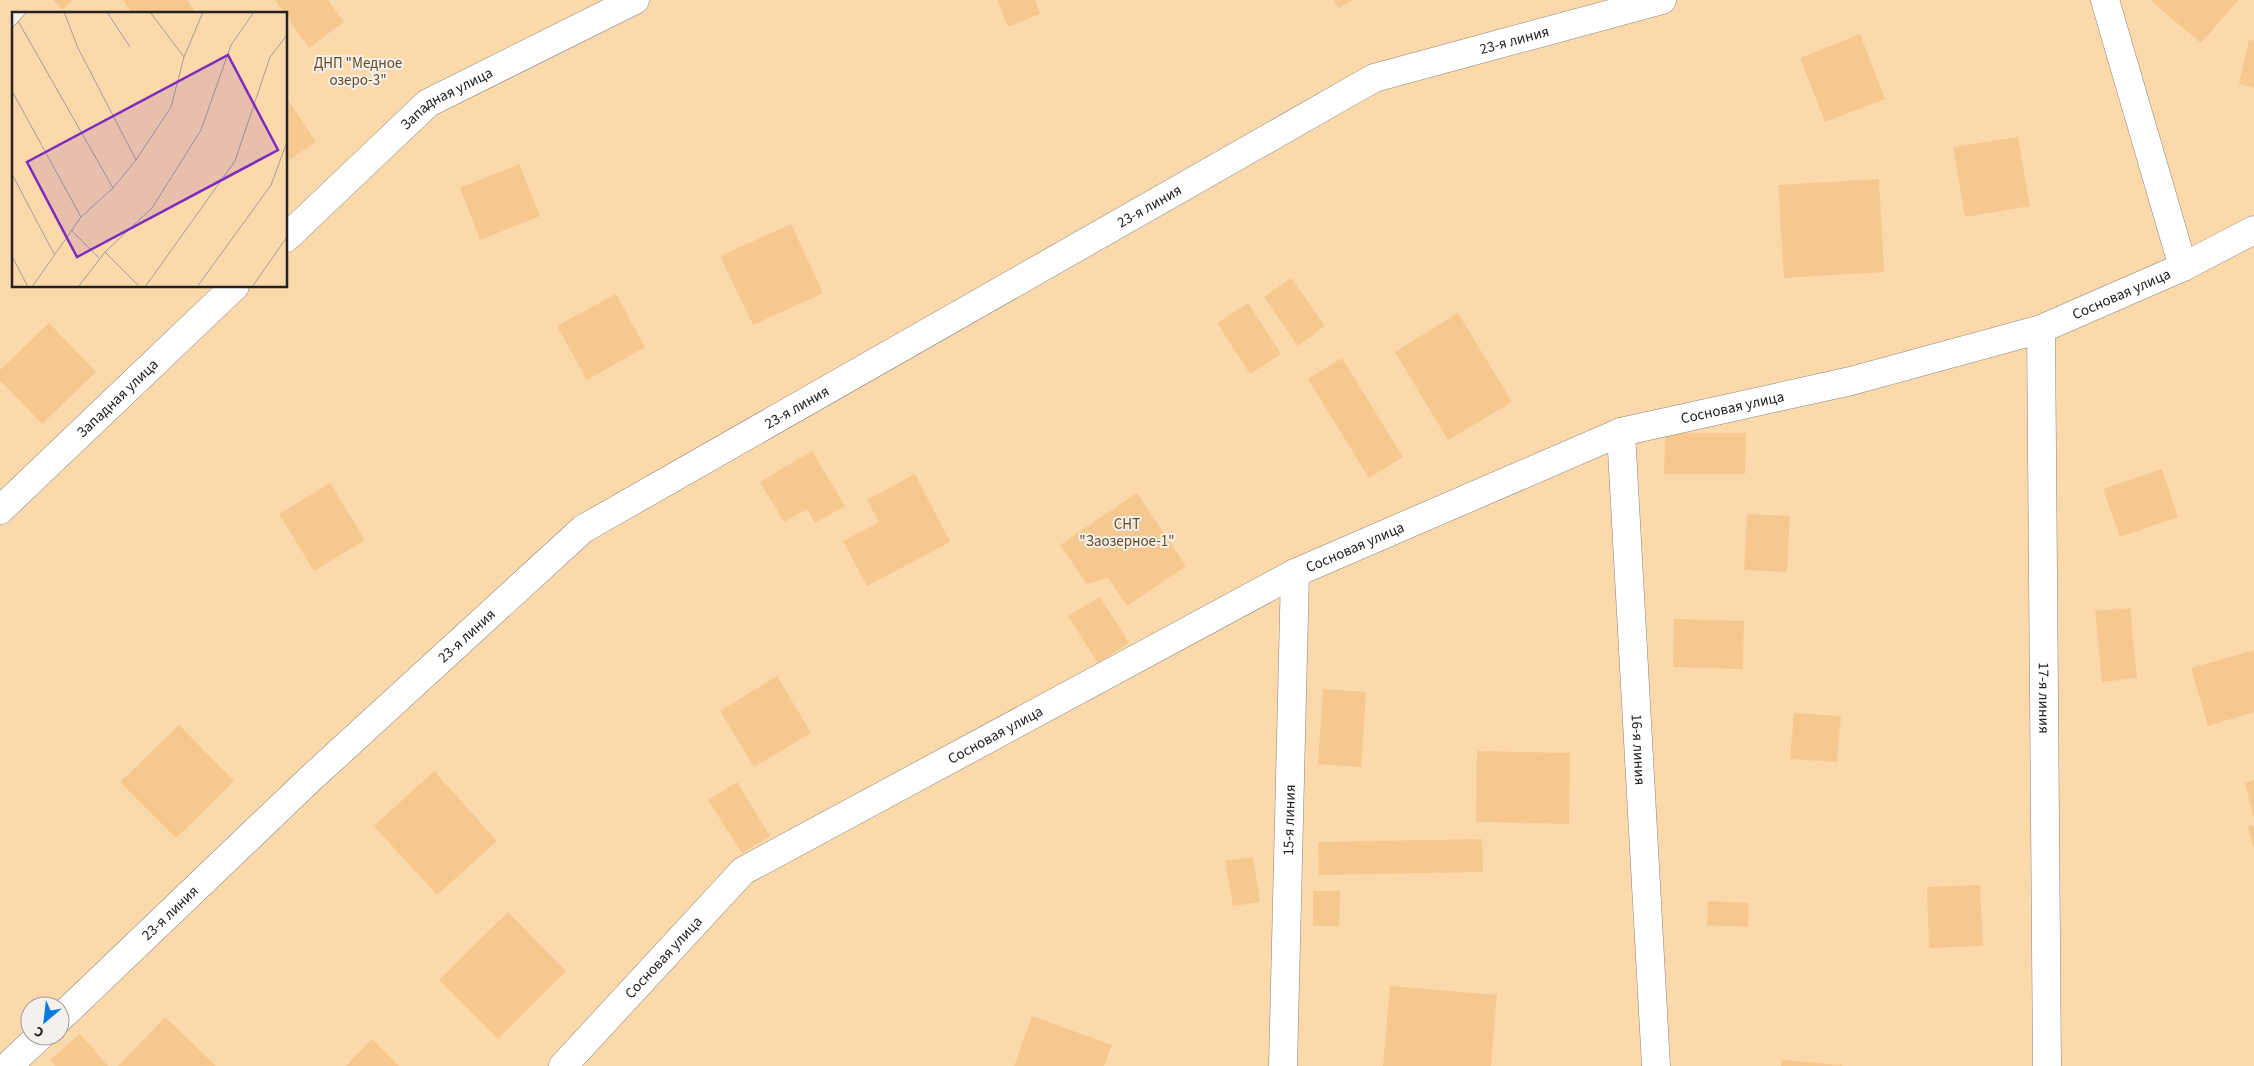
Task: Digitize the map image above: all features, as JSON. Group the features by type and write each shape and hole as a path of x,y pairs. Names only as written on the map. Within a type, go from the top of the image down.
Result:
{"street":[{"name":"Западная улица","path":"288,236 428,103 635,0"},
{"name":"23-я линия","path":"70,1008 309,780 583,529 1374,78 1662,0"},
{"path":"2105,0 2183,266"},
{"name":"Сосновая улица","path":"563,1066 743,872 1295,573 1621,432 1851,381 2041,329 2183,266 2254,230"},
{"name":"Западная улица","path":"0,510 233,288"},
{"name":"17-я линия","path":"2041,329 2047,1066"},
{"name":"16-я линия","path":"1621,432 1656,1066"},
{"name":"15-я линия","path":"1283,1066 1295,573"},
{"path":"8,1066 29,1046"}],"green space":[{"name":"СНТ \"Заозерное-1\"","path":"0,0 2254,0 2254,1066 0,1066"}],"building":[{"path":"53,0 73,0 62,10"},
{"path":"123,0 187,0 196,12 132,12"},
{"path":"275,0 328,0 344,22 309,48 288,18 288,12 284,12"},
{"path":"997,0 1035,0 1040,14 1008,27"},
{"path":"1334,0 1353,0 1338,8"},
{"path":"2150,0 2238,0 2201,43"},
{"path":"1860,34 1885,99 1825,122 1800,58"},
{"path":"2249,39 2254,41 2254,88 2239,84"},
{"path":"288,100 316,142 288,161"},
{"path":"2018,137 2030,206 1965,217 1953,147"},
{"path":"519,164 540,216 480,240 460,188"},
{"path":"1879,179 1884,272 1784,278 1778,185"},
{"path":"791,224 823,293 753,325 720,256"},
{"path":"1291,278 1325,326 1298,346 1264,297"},
{"path":"616,294 645,347 587,380 557,326"},
{"path":"1248,303 1281,354 1250,374 1217,323"},
{"path":"1458,313 1512,402 1448,440 1395,352"},
{"path":"49,323 96,372 42,424 0,380 0,370"},
{"path":"1342,358 1403,457 1369,478 1308,379"},
{"path":"1665,433 1746,433 1745,474 1664,474"},
{"path":"812,451 845,506 815,523 807,509 784,522 760,482"},
{"path":"2162,469 2178,517 2120,537 2103,489"},
{"path":"915,474 950,542 867,586 843,541 879,522 867,500"},
{"path":"330,483 365,540 314,571 279,514"},
{"path":"1137,493 1186,566 1127,606 1108,578 1087,584 1060,545"},
{"path":"1747,514 1790,516 1787,572 1744,570"},
{"path":"1100,597 1129,643 1098,663 1068,616"},
{"path":"2130,608 2137,678 2102,682 2095,611"},
{"path":"1674,619 1744,621 1743,669 1673,667"},
{"path":"2254,650 2254,712 2208,726 2191,668"},
{"path":"777,676 811,733 754,767 720,711"},
{"path":"1323,689 1366,692 1361,767 1318,764"},
{"path":"1794,713 1841,716 1837,762 1790,759"},
{"path":"179,725 234,781 176,838 120,782"},
{"path":"1477,751 1570,753 1569,824 1476,822"},
{"path":"434,771 497,841 437,895 374,826"},
{"path":"2254,780 2254,815 2253,815 2245,783"},
{"path":"737,782 770,836 742,853 708,800"},
{"path":"2254,825 2254,846 2253,846 2248,826"},
{"path":"1482,839 1483,872 1319,875 1318,842"},
{"path":"1253,857 1260,902 1233,906 1225,861"},
{"path":"1980,885 1983,946 1929,948 1927,887"},
{"path":"1313,891 1340,891 1339,926 1313,926"},
{"path":"1708,901 1749,903 1748,927 1707,925"},
{"path":"508,912 566,971 498,1039 439,980"},
{"path":"1390,986 1497,995 1491,1066 1383,1066"},
{"path":"1032,1016 1112,1045 1104,1066 1014,1066"},
{"path":"165,1017 216,1066 118,1066"},
{"path":"80,1034 108,1066 55,1066 50,1060 66,1046 70,1046 70,1043"},
{"path":"372,1039 399,1066 346,1066"},
{"path":"1782,1060 1842,1065 1842,1066 1781,1066"}],"park label":[{"name":"ДНП \"Медное озеро-3\"","path":"358,72"}]}
